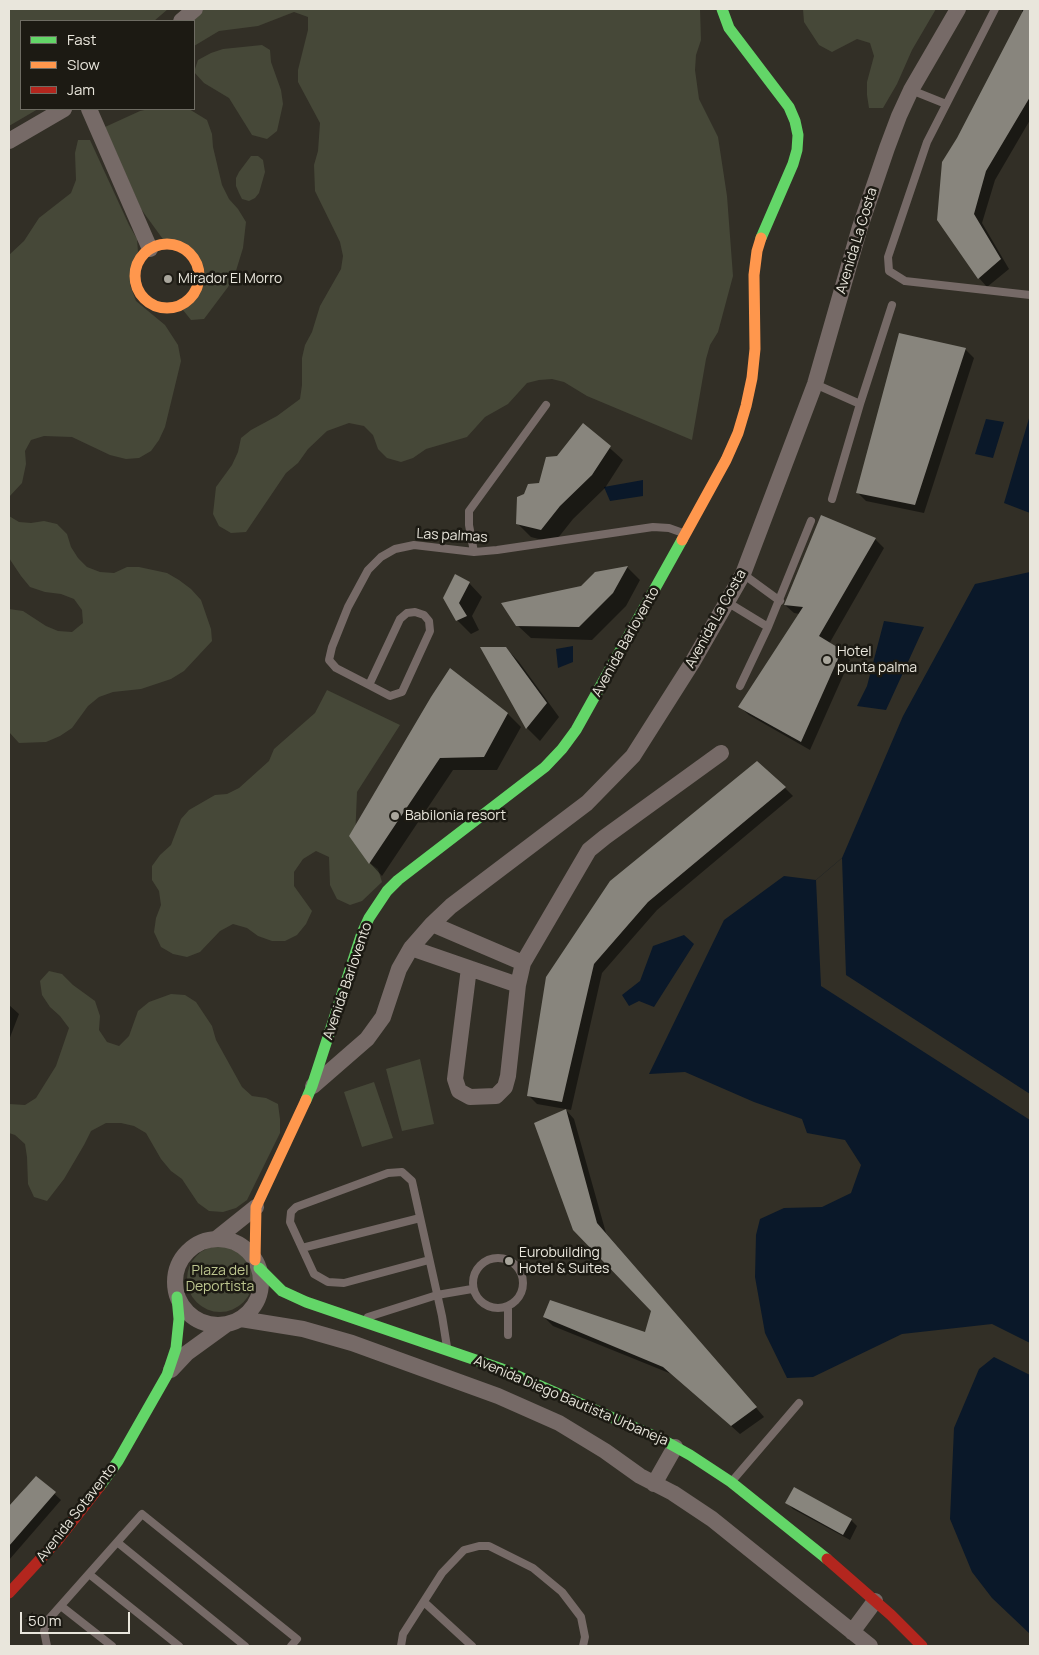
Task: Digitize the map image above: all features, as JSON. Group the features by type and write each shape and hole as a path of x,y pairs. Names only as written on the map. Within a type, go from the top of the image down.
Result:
{"street":[{"path":"182,20 195,9"},
{"name":"Avenida Barlovento","path":"216,1239 256,1206 312,1086 362,933 377,904 387,891 411,869 545,767 562,749 589,710 726,460 738,433 752,378 754,275 757,251 764,228 793,164 798,143 797,128 789,107 729,28 722,9"},
{"name":"Avenida La Costa","path":"312,1086 367,1039 383,1017 398,969 411,948 432,924 450,906 587,803 633,756 687,671 743,574 815,384 863,219 887,148 911,90 958,9"},
{"path":"9,141 62,110"},
{"path":"89,110 150,249"},
{"path":"170,244 183,248 192,256 199,276 198,283 194,292 181,305 168,308 156,306 150,304 140,294 136,285 135,270 143,255 150,249 170,244"},
{"path":"469,968 455,1079 459,1091 470,1097 496,1096 505,1087 508,1076 518,985 523,963 589,850 721,753"},
{"path":"432,924 523,963"},
{"path":"411,948 518,985"},
{"name":"Avenida Barlovento","path":"256,1206 257,1264"},
{"path":"216,1239 231,1241 245,1248 257,1264 261,1282 259,1296 252,1309 234,1322 212,1325 197,1320 184,1310 177,1297 174,1281 177,1265 187,1252 200,1243 216,1239"},
{"name":"Avenida Diego Bautista Urbaneja","path":"257,1264 282,1291 306,1302 502,1369 575,1400 675,1447 731,1482 838,1568 922,1646"},
{"name":"Avenida Sotavento","path":"9,1593 21,1576 57,1541 118,1461 166,1375 176,1348 179,1319 177,1297"},
{"name":"Avenida Diego Bautista Urbaneja","path":"234,1322 303,1329 352,1343 498,1396 559,1423 605,1451 640,1476 672,1493 712,1519 870,1646"},
{"name":"Avenida Sotavento","path":"166,1375 187,1353 234,1322"},
{"path":"654,1484 675,1447"},
{"path":"852,1632 875,1601"}],"lane":[{"path":"995,9 927,142 888,257 889,272 905,281 1030,295"},
{"path":"911,90 946,104"},
{"path":"832,499 892,305"},
{"path":"815,384 860,404"},
{"path":"474,552 469,525 469,511 546,405"},
{"path":"740,686 768,628 811,521"},
{"name":"Las palmas","path":"369,685 400,620 407,613 415,612 424,615 429,621 430,631 402,692 390,696 336,668 329,660 332,647 348,607 368,570 381,557 395,549 414,545 474,552 653,527 669,528 685,534"},
{"path":"743,574 780,600"},
{"path":"727,602 768,628"},
{"path":"429,1260 344,1283 328,1282 314,1274 290,1222 291,1212 296,1207 388,1173 402,1172 412,1181 437,1295 447,1349"},
{"path":"302,1248 420,1218"},
{"path":"495,1257 510,1260 520,1270 524,1284 519,1298 508,1307 493,1308 480,1302 472,1289 473,1274 482,1262 495,1257"},
{"path":"359,1320 437,1295 472,1289"},
{"path":"508,1307 508,1335"},
{"path":"731,1482 799,1403"},
{"path":"47,1646 44,1631 48,1620 142,1514 297,1640 292,1646"},
{"path":"117,1542 245,1646"},
{"path":"401,1646 403,1634 442,1573 464,1550 478,1546 489,1546 533,1568 562,1592 581,1617 585,1637 583,1646"},
{"path":"89,1574 179,1646"},
{"path":"424,1602 472,1646"},
{"path":"61,1606 112,1646"}],"green space":[{"path":"9,9 168,9 155,20 20,20 20,110 36,110 9,126"},
{"path":"196,9 700,9 701,40 696,55 695,70 699,99 718,137 727,196 733,276 718,332 710,345 706,359 692,440 587,396 564,382 552,379 539,380 527,383 508,404 485,417 467,437 426,449 413,458 401,462 387,458 378,449 373,435 364,426 349,423 327,431 308,449 298,463 286,473 246,532 231,533 219,526 213,514 216,487 232,465 238,452 241,438 300,399 302,358 305,345 312,332 320,306 341,269 343,256 340,242 315,191 314,165 318,151 320,123 298,82 298,70 308,30 308,17 294,12 258,26 219,31 195,45 195,20 184,20"},
{"path":"803,9 936,9 912,50 897,84 883,108 869,108 867,82 874,56 870,43 857,39 832,52 819,45 804,22"},
{"path":"262,45 270,50 271,62 281,90 283,104 277,131 267,139 252,135 229,98 204,83 195,73 198,60 223,49"},
{"path":"191,110 207,120 212,134 213,147 222,185 229,199 246,222 243,248 235,274 228,287 204,319 191,320 183,310 194,294 197,271 191,261 165,242 141,209 105,127 140,111"},
{"path":"78,140 90,140 137,239 138,252 132,267 130,285 136,301 165,325 178,345 181,361 165,427 151,451 139,458 126,459 110,455 72,437 44,436 31,440 25,451 26,464 22,483 9,497 9,255 24,241 39,218 71,193 76,180 75,153"},
{"path":"251,156 258,156 263,160 265,172 259,193 249,201 242,199 236,186 236,178"},
{"path":"9,516 19,522 44,521 57,524 67,534 71,547 78,558 87,567 100,572 114,573 127,567 139,567 167,573 179,580 201,600 211,629 212,641 184,671 171,679 141,689 113,692 99,697 88,706 72,728 60,736 46,742 19,743 9,732 9,609 23,611 46,626 58,631 72,632 83,623 82,610 74,599 30,587 21,576 9,558"},
{"path":"327,690 400,725 357,792 355,839 368,862 378,869 382,882 362,901 350,905 337,899 330,885 329,857 316,851 303,859 294,872 294,886 312,911 306,924 297,935 285,941 272,941 258,936 247,928 233,924 220,931 200,952 187,957 173,954 161,947 154,932 156,918 161,905 159,891 152,880 152,866 171,845 181,819 189,810 215,795 227,794 239,788 269,761 274,749 315,713"},
{"path":"49,971 62,974 73,985 95,1001 100,1016 99,1030 107,1042 119,1046 129,1036 138,1011 149,1002 171,994 185,995 196,1002 212,1026 216,1040 242,1087 252,1096 266,1098 278,1104 280,1133 247,1200 236,1208 223,1212 209,1211 198,1203 182,1179 171,1171 161,1159 146,1133 134,1126 121,1123 106,1123 91,1131 64,1179 47,1201 34,1197 28,1184 25,1144 15,1135 9,1133 9,1104 25,1105 36,1098 56,1066 69,1028 42,995 40,981"},
{"path":"420,1059 434,1124 402,1131 386,1069"},
{"path":"374,1082 393,1138 362,1147 344,1092"},
{"name":"Plaza del Deportista","path":"220,1246 233,1249 243,1256 250,1266 253,1279 250,1292 243,1302 233,1309 220,1312 207,1309 197,1302 190,1292 187,1279 190,1266 197,1256 207,1249"}],"water":[{"path":"1030,415 1030,513 1004,503"},
{"path":"986,419 1004,422 993,458 975,454"},
{"path":"643,480 643,496 610,501 604,487"},
{"path":"1030,572 1030,1343 992,1324 902,1334 813,1377 787,1378 765,1333 755,1277 756,1235 760,1219 784,1208 822,1207 851,1193 861,1165 845,1140 807,1133 802,1119 754,1102 685,1072 649,1074 724,920 784,876 816,880 842,858 903,716 975,584"},
{"path":"884,621 924,627 886,710 857,706 867,686"},
{"path":"573,646 573,662 558,668 556,649"},
{"path":"684,935 694,944 654,1007 639,1001 629,1006 622,995 640,981 653,946"},
{"path":"994,1357 1030,1375 1030,1634 992,1598 972,1572 950,1519 954,1428 979,1369"}],"pier":[{"path":"842,858 846,975 1030,1094 1030,1120 821,986 816,880"}],"building":[{"path":"1024,9 1030,9 1030,97 986,171 974,214 1001,259 978,279 937,220 942,162 957,138"},
{"path":"899,333 966,348 915,505 856,493"},
{"path":"583,423 611,446 592,475 560,506 541,530 516,524 517,497 524,494 528,484 539,483 546,457 557,456"},
{"path":"821,515 876,538 819,636 842,650 801,742 738,707 803,607 784,605"},
{"path":"628,566 613,593 579,627 516,626 501,603 581,586 595,572"},
{"path":"455,574 470,582 459,603 467,616 456,621 443,598"},
{"path":"480,647 506,647 547,703 526,729"},
{"path":"450,668 508,713 484,757 440,758 369,864 349,836"},
{"path":"757,761 786,787 648,902 594,964 562,1102 527,1096 546,977 610,881"},
{"path":"566,1109 597,1223 757,1407 731,1426 663,1367 543,1317 550,1300 645,1332 651,1311 573,1230 534,1123"},
{"path":"36,1476 56,1492 9,1546 9,1506"},
{"path":"794,1487 852,1519 843,1535 785,1503"}],"traffic: fast":[{"path":"722,9 729,28 789,107 798,135 797,150 793,164 761,238"},
{"path":"306,1100 362,933 369,918 387,891 398,880 545,767 562,749 576,730 682,540"},
{"path":"259,1268 282,1291 306,1302 502,1369 663,1440 731,1482 827,1559"},
{"path":"100,1486 118,1461 167,1375 176,1348 179,1319 177,1297"}],"traffic: slow":[{"path":"682,540 726,460 738,433 746,406 752,378 755,349 754,275 757,251 761,238"},
{"path":"167,244 185,250 193,258 199,276 193,294 185,302 167,308 149,302 141,294 135,276 141,258 149,250 167,244"},
{"path":"255,1260 256,1207 306,1100"}],"traffic: jam":[{"path":"9,1593 57,1541 100,1486"},
{"path":"827,1559 891,1615 922,1646"}],"place":[{"name":"Mirador El Morro","path":"168,279"},
{"name":"Hotel punta palma","path":"827,660"},
{"name":"Babilonia resort","path":"395,816"},
{"name":"Eurobuilding Hotel & Suites","path":"509,1261"}]}
